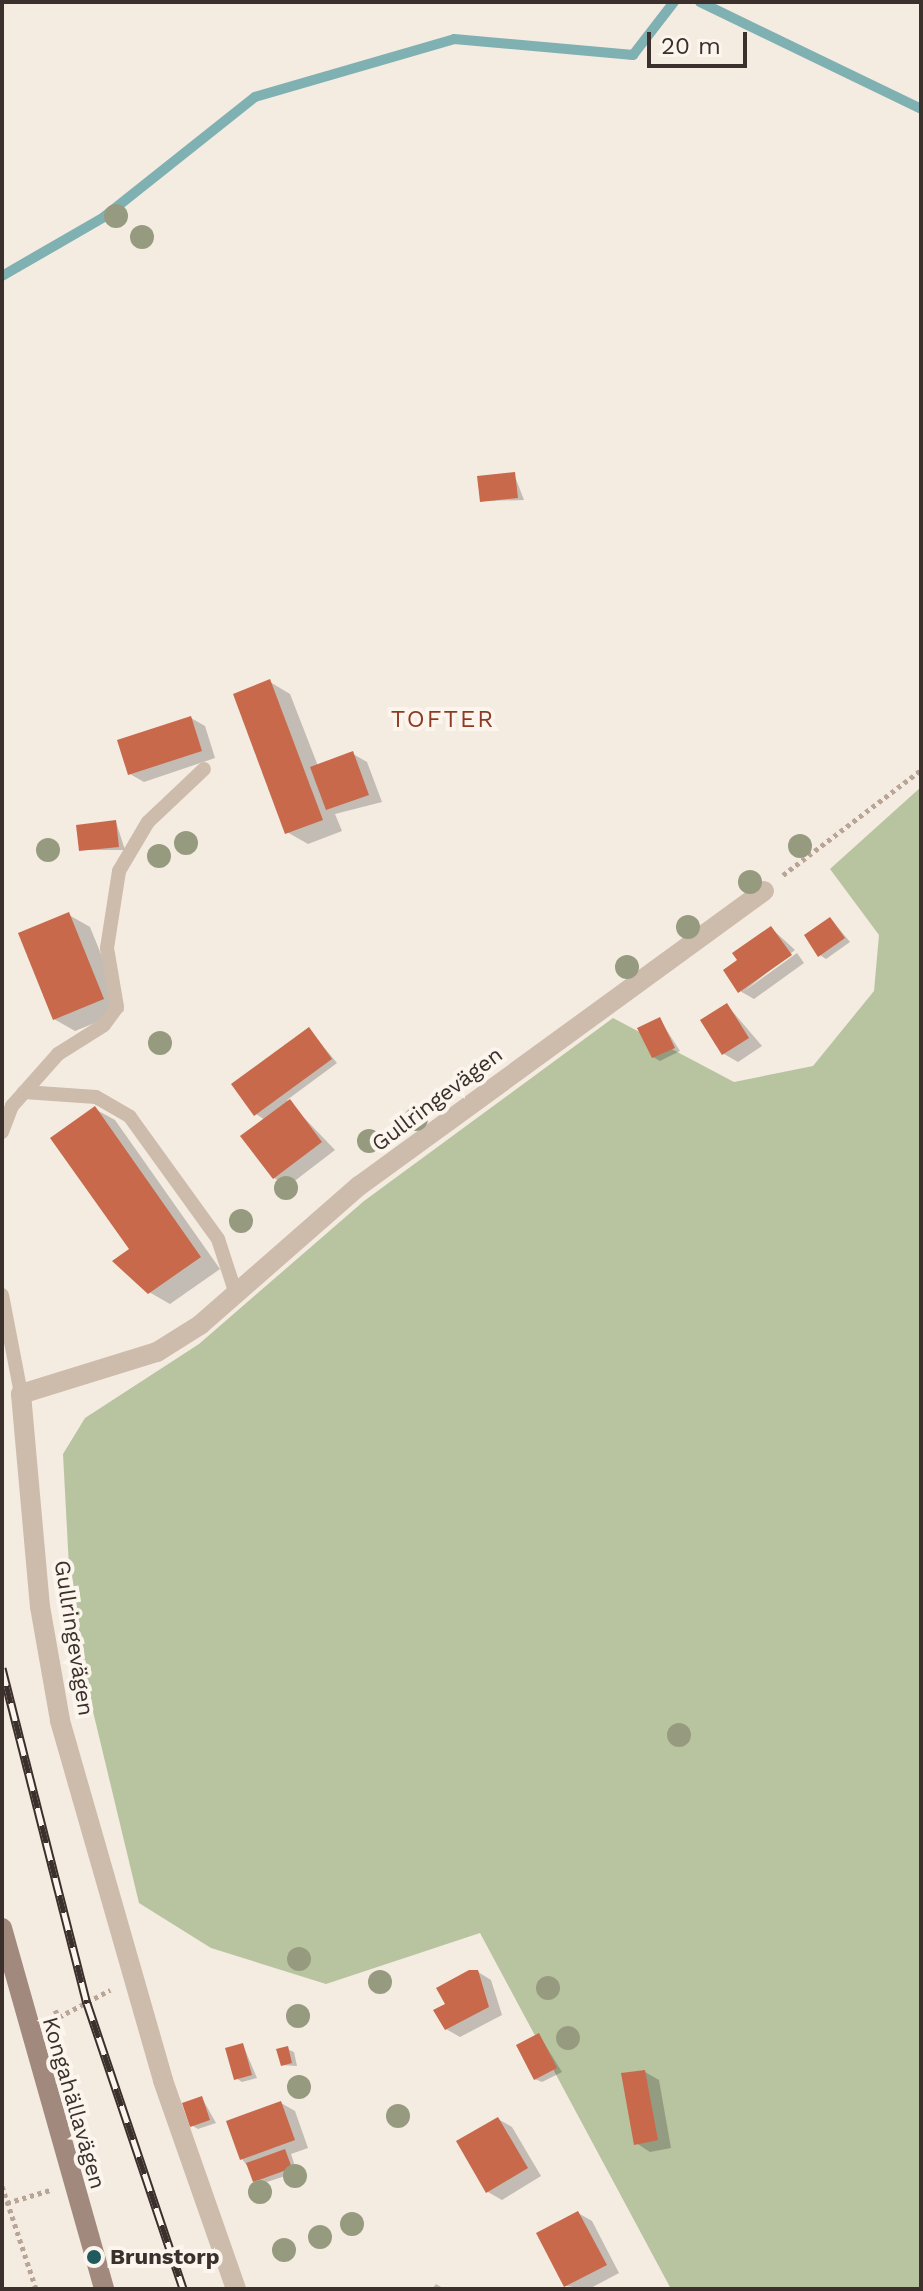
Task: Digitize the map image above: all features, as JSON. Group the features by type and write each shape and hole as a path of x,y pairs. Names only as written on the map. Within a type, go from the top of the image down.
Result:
{"main road":[{"name":"Kongahällavägen","path":"2,1928 104,2289"}],"street":[{"name":"Gullringevägen","path":"236,2289 132,1978 60,1720 40,1607 21,1394 157,1352 359,1186 764,891"}],"lane":[{"path":"2,1132 24,1092 117,1007 107,948 119,871 148,822 204,769"},
{"path":"24,1092 96,1097 130,1117 218,1239 235,1291"},
{"path":"2,1295 21,1394"}],"path":[{"path":"764,891 921,770"},
{"path":"56,2012 59,2017 132,1978"},
{"path":"2,2186 36,2289"}],"green space":[{"path":"921,787 921,2289 671,2289 480,1933 326,1984 211,1948 139,1903 72,1624 63,1454 85,1418 199,1344 364,1201 613,1018 734,1082 813,1066 874,991 879,935 830,869"}],"building":[{"path":"515,472 518,498 480,502 477,476"},
{"path":"270,679 323,820 285,834 233,694"},
{"path":"191,716 202,751 128,775 117,740"},
{"path":"353,751 369,795 326,810 310,767"},
{"path":"116,820 119,847 79,851 76,825"},
{"path":"69,912 104,999 53,1020 18,933"},
{"path":"830,917 845,938 818,957 804,935"},
{"path":"771,926 792,955 738,993 723,970 737,960 732,953"},
{"path":"727,1003 749,1038 722,1055 700,1020"},
{"path":"660,1017 675,1048 652,1058 637,1028"},
{"path":"309,1027 332,1059 254,1116 231,1084"},
{"path":"290,1099 322,1142 273,1179 240,1136"},
{"path":"95,1106 201,1257 148,1294 112,1261 129,1249 50,1138"},
{"path":"469,1970 478,1970 489,2007 445,2030 433,2010 445,2004 436,1988"},
{"path":"539,2033 557,2068 534,2080 516,2045"},
{"path":"243,2043 252,2075 234,2080 225,2048"},
{"path":"288,2046 292,2063 281,2066 276,2049"},
{"path":"645,2070 658,2140 634,2145 621,2073"},
{"path":"202,2096 210,2120 190,2127 182,2103"},
{"path":"281,2101 295,2140 240,2160 226,2121"},
{"path":"498,2117 528,2168 486,2193 456,2141"},
{"path":"285,2149 292,2168 253,2182 246,2163"},
{"path":"578,2211 607,2265 564,2287 536,2233"}],"waterway":[{"path":"2,276 104,217 255,97 454,39 633,55 674,2"},
{"path":"700,2 921,109"}],"railway":[{"path":"2,1668 87,2003 183,2289"}],"place":[{"name":"Brunstorp","path":"94,2257"}],"district":[{"name":"TOFTER","path":"443,720"}]}
